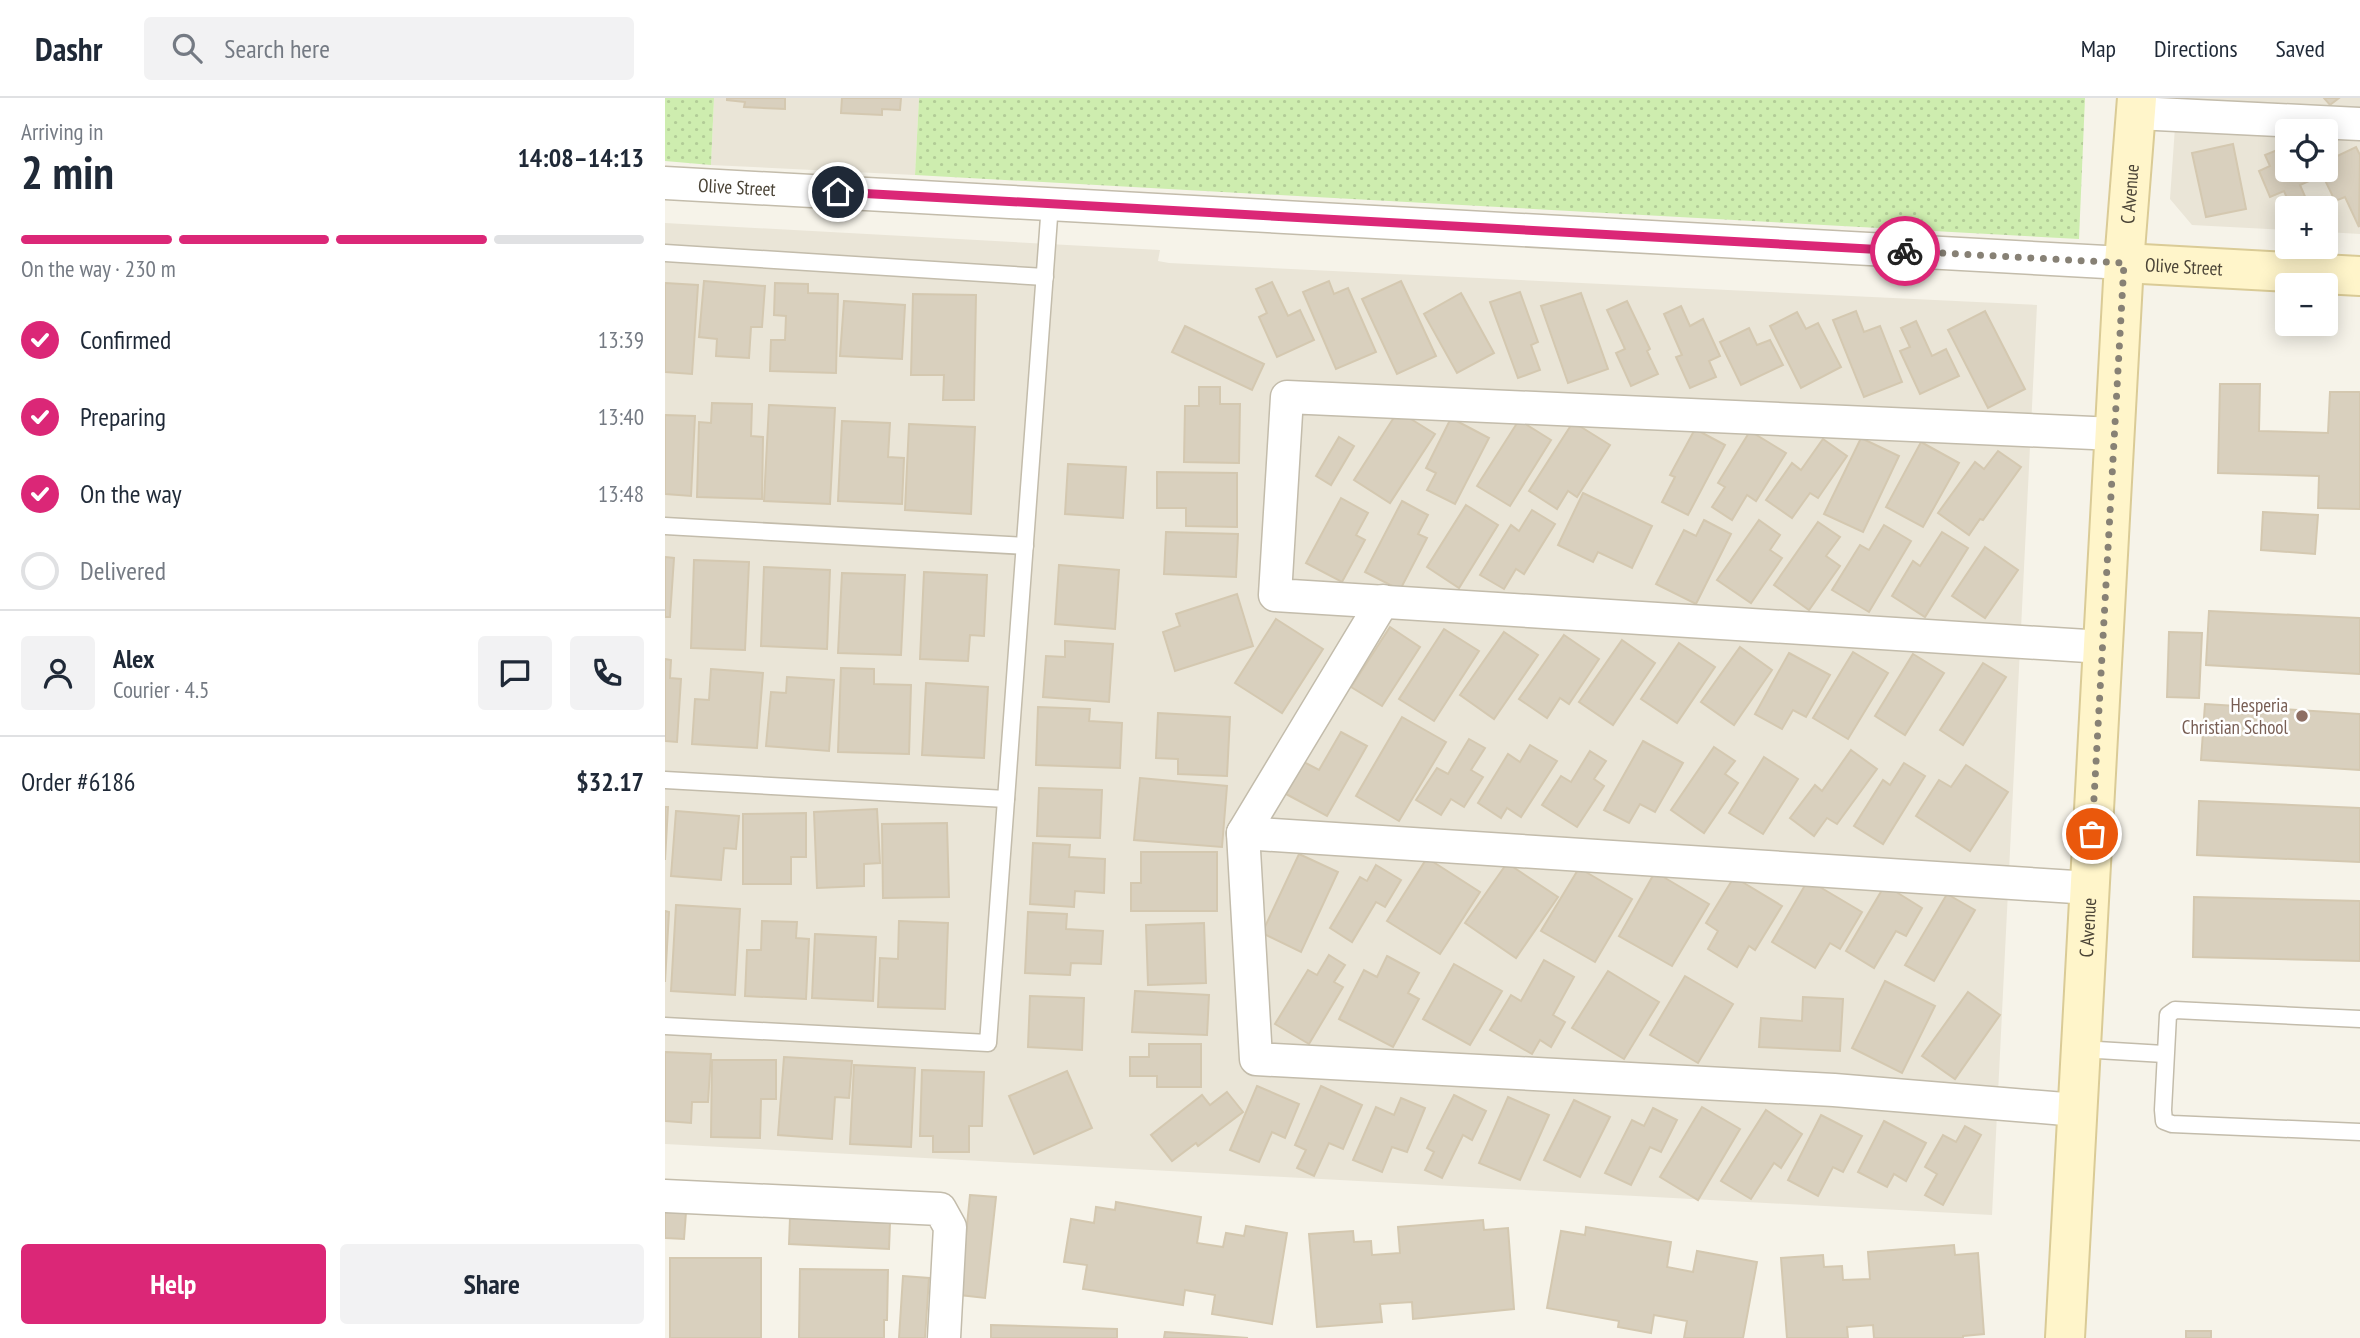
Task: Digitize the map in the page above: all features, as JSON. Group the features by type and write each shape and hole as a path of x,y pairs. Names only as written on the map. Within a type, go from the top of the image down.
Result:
{"street":[{"path":"2137,105 2232,108 2360,124"},
{"name":"C Avenue","path":"2065,1338 2124,263 2137,105"},
{"name":"Olive Street","path":"665,183 2360,276"},
{"path":"2103,647 1275,595 1287,397 2115,435"},
{"path":"1384,601 1243,833 1256,1059 1834,1090 2077,1110"},
{"path":"1243,833 2089,888"},
{"path":"665,1196 940,1209 950,1227 944,1338"}],"lane":[{"path":"665,1026 988,1043 1050,204"},
{"path":"665,253 1045,277"},
{"path":"665,526 1025,546"},
{"path":"665,780 1006,799"},
{"path":"2360,1019 2175,1010 2168,1015 2163,1110 2164,1121 2172,1124 2360,1132"},
{"path":"2081,1049 2164,1054"}],"shaded area":[{"path":"714,98 919,98 915,175 711,165"},
{"path":"2177,98 2360,98 2360,234 2338,233 2338,196 2275,196 2275,229 2192,225 2170,199"},
{"path":"665,223 1160,250 1158,261 1169,263 2037,305 1992,1215 665,1144"}],"green space":[{"path":"665,98 714,98 711,165 665,161"},
{"path":"919,98 2085,98 2079,239 915,175"}],"building":[{"path":"727,98 785,98 785,109 744,107 745,102"},
{"path":"842,98 901,98 900,110 882,109 882,115 841,113"},
{"path":"2324,98 2339,98 2330,105"},
{"path":"2233,144 2246,209 2206,217 2192,153"},
{"path":"2356,147 2360,155 2359,227 2345,197 2338,200 2338,196 2333,196 2326,182 2338,182 2338,156"},
{"path":"2275,151 2275,182 2307,182 2300,185 2305,196 2286,196 2284,191 2270,197 2259,171 2270,166 2265,155"},
{"path":"704,281 765,286 762,327 751,327 749,358 716,356 717,339 699,337"},
{"path":"1329,281 1334,294 1348,288 1376,352 1336,369 1303,292"},
{"path":"1401,281 1436,356 1397,374 1362,299"},
{"path":"1272,282 1288,316 1300,310 1314,340 1277,357 1259,317 1267,313 1256,289"},
{"path":"665,283 698,285 692,374 665,372"},
{"path":"775,283 808,284 808,293 838,294 836,373 770,371 771,340 785,340 786,316 774,315"},
{"path":"1520,292 1538,342 1531,345 1540,370 1518,378 1490,302"},
{"path":"1461,293 1494,353 1457,373 1424,314"},
{"path":"1581,293 1608,369 1568,383 1541,306"},
{"path":"913,294 976,295 974,400 943,400 944,375 911,375"},
{"path":"844,301 905,305 902,359 840,356"},
{"path":"1627,301 1650,349 1647,351 1658,374 1631,386 1616,353 1625,349 1607,310"},
{"path":"1681,306 1690,326 1703,319 1720,356 1709,361 1716,377 1690,388 1676,357 1682,355 1664,314"},
{"path":"1856,311 1864,332 1880,326 1902,382 1864,397 1833,320"},
{"path":"1985,311 2025,389 1988,408 1948,330"},
{"path":"1797,312 1806,329 1818,323 1841,367 1801,388 1770,326"},
{"path":"1916,321 1932,356 1946,349 1959,376 1920,394 1900,351 1910,347 1901,328"},
{"path":"1185,326 1264,364 1252,390 1172,352"},
{"path":"1749,328 1757,345 1770,340 1783,365 1741,385 1720,342"},
{"path":"2220,384 2260,384 2259,431 2328,433 2330,392 2360,392 2360,509 2318,508 2319,476 2218,473"},
{"path":"1199,387 1220,387 1220,404 1240,404 1239,463 1184,462 1185,406 1199,406"},
{"path":"712,403 752,404 751,436 763,437 762,499 697,497 699,422 711,423"},
{"path":"769,405 835,408 830,504 764,501"},
{"path":"1398,411 1435,434 1390,503 1354,480"},
{"path":"665,415 695,416 691,496 665,494"},
{"path":"1451,418 1489,438 1455,504 1427,490 1436,473 1426,468"},
{"path":"1519,420 1551,440 1510,506 1477,486"},
{"path":"842,421 890,423 888,457 904,458 902,504 838,501"},
{"path":"1573,422 1610,445 1577,497 1568,491 1557,509 1529,491"},
{"path":"909,424 975,427 971,514 905,510"},
{"path":"1695,429 1725,445 1688,515 1662,502 1675,477 1670,475"},
{"path":"1750,431 1786,453 1756,501 1747,495 1732,520 1712,507 1725,487 1718,483"},
{"path":"1339,437 1354,446 1331,485 1316,476"},
{"path":"1861,438 1899,456 1863,532 1824,514"},
{"path":"1823,439 1847,456 1818,498 1810,493 1792,518 1766,500 1792,463 1801,470"},
{"path":"1921,442 1959,463 1923,527 1886,507"},
{"path":"1998,451 2021,467 1969,535 1938,513 1975,462 1984,469"},
{"path":"1068,464 1126,467 1123,518 1065,514"},
{"path":"1157,472 1237,473 1237,527 1186,526 1186,508 1157,508"},
{"path":"1583,493 1652,526 1632,568 1598,552 1593,562 1558,545"},
{"path":"1341,498 1368,513 1356,535 1365,540 1342,582 1306,563"},
{"path":"1402,501 1428,515 1418,534 1427,538 1400,590 1365,572"},
{"path":"1466,505 1498,525 1459,588 1427,567"},
{"path":"1532,510 1555,524 1524,574 1516,569 1504,589 1480,575 1511,525 1519,531"},
{"path":"2263,512 2318,515 2315,554 2261,550"},
{"path":"1704,520 1731,534 1696,604 1656,584 1684,530 1696,536"},
{"path":"1759,520 1780,535 1770,550 1782,558 1751,603 1717,580"},
{"path":"1818,522 1840,537 1826,556 1840,566 1809,610 1774,585"},
{"path":"1884,525 1911,541 1869,612 1832,590 1860,545 1869,550"},
{"path":"1166,532 1238,534 1236,577 1164,574"},
{"path":"1942,532 1968,548 1925,617 1892,596 1913,561 1920,566"},
{"path":"1985,547 2018,570 1985,618 1952,596"},
{"path":"665,557 674,558 670,617 665,617"},
{"path":"694,560 749,562 745,650 691,648"},
{"path":"1059,565 1119,570 1115,629 1055,624"},
{"path":"764,567 830,570 827,649 761,646"},
{"path":"924,572 987,575 984,636 970,635 968,661 920,659"},
{"path":"842,573 905,575 901,655 838,653"},
{"path":"1237,594 1253,646 1175,671 1163,632 1180,626 1176,614"},
{"path":"2209,611 2360,618 2360,674 2206,665"},
{"path":"1276,619 1323,649 1282,713 1235,683"},
{"path":"1390,627 1420,647 1382,706 1351,687"},
{"path":"1444,629 1479,651 1434,721 1399,699"},
{"path":"1504,632 1538,655 1494,719 1460,695"},
{"path":"2169,632 2202,633 2199,698 2167,697"},
{"path":"1564,635 1599,659 1569,704 1560,698 1547,718 1519,699"},
{"path":"1622,640 1655,663 1613,725 1579,702"},
{"path":"1065,641 1113,644 1109,702 1043,697 1046,656 1065,657"},
{"path":"1679,643 1715,667 1677,723 1641,699"},
{"path":"1740,647 1772,670 1734,725 1701,702"},
{"path":"1853,652 1888,673 1848,739 1813,718"},
{"path":"1789,653 1830,675 1806,717 1793,710 1782,729 1755,714"},
{"path":"1913,654 1944,673 1905,735 1875,716"},
{"path":"665,659 671,660 670,678 681,679 677,742 665,741"},
{"path":"1983,663 2006,677 1963,745 1940,730"},
{"path":"841,668 874,669 874,684 911,685 909,754 838,752"},
{"path":"711,669 763,673 757,748 692,744 695,699 709,700"},
{"path":"787,677 834,680 829,751 766,746 771,692 786,693"},
{"path":"926,683 988,687 984,758 922,755"},
{"path":"2205,704 2360,714 2360,770 2201,760"},
{"path":"1038,707 1090,709 1089,721 1122,723 1120,768 1036,765"},
{"path":"1158,713 1230,717 1227,776 1178,774 1178,759 1156,758"},
{"path":"1402,717 1446,742 1399,821 1356,796"},
{"path":"1341,732 1367,746 1327,816 1286,794 1304,762 1319,770"},
{"path":"1469,739 1485,748 1471,770 1483,777 1464,807 1451,799 1441,815 1416,800 1437,768 1448,774"},
{"path":"1643,741 1683,763 1655,812 1640,804 1629,823 1604,810"},
{"path":"1530,745 1557,761 1521,817 1507,808 1501,818 1478,803 1508,754 1520,762"},
{"path":"1714,747 1735,761 1725,774 1738,783 1704,833 1671,810"},
{"path":"1851,750 1877,769 1837,824 1827,818 1814,836 1790,818 1815,785 1822,791"},
{"path":"1590,751 1606,761 1594,779 1604,786 1577,827 1542,805 1561,776 1571,782"},
{"path":"1764,757 1798,779 1763,834 1729,813"},
{"path":"1904,763 1925,776 1883,844 1854,826 1883,780 1890,785"},
{"path":"1966,765 2008,792 1970,851 1916,816 1939,780 1951,787"},
{"path":"1140,778 1227,786 1222,847 1134,840"},
{"path":"1039,788 1102,790 1100,838 1037,836"},
{"path":"2199,801 2360,808 2360,862 2197,855"},
{"path":"665,807 668,807 665,860"},
{"path":"877,809 880,863 864,864 864,886 817,888 814,812"},
{"path":"676,811 739,816 736,849 724,848 721,880 671,876"},
{"path":"806,813 806,857 791,857 791,884 743,884 743,814"},
{"path":"947,823 949,897 883,898 882,824"},
{"path":"1033,843 1070,845 1069,857 1105,859 1104,893 1075,891 1074,907 1030,904"},
{"path":"1141,852 1217,852 1217,911 1131,911 1131,883 1141,883"},
{"path":"1299,854 1338,872 1301,952 1262,933"},
{"path":"1427,858 1480,892 1440,954 1387,921"},
{"path":"1507,863 1558,897 1516,958 1465,923"},
{"path":"1376,865 1401,880 1385,907 1376,902 1352,942 1330,928 1360,877 1367,881"},
{"path":"1579,868 1632,899 1595,962 1541,931"},
{"path":"1655,872 1709,904 1672,966 1619,936"},
{"path":"1734,877 1782,906 1755,950 1749,946 1737,967 1708,949 1718,931 1706,923"},
{"path":"1808,880 1862,912 1840,949 1830,943 1815,968 1772,942"},
{"path":"1885,885 1922,908 1906,936 1896,931 1874,968 1846,951"},
{"path":"1947,894 1975,910 1934,981 1905,965"},
{"path":"2194,897 2360,901 2360,961 2193,957"},
{"path":"676,905 740,909 735,995 671,991"},
{"path":"665,911 669,912 665,982"},
{"path":"1028,912 1067,914 1066,929 1103,931 1101,964 1071,963 1070,975 1025,973"},
{"path":"762,921 797,922 796,938 809,939 806,999 745,996 747,950 761,950"},
{"path":"899,921 948,923 945,1009 878,1007 880,958 898,959"},
{"path":"1204,923 1206,983 1148,985 1146,925"},
{"path":"815,934 876,937 873,1001 812,998"},
{"path":"1329,955 1345,965 1334,982 1343,987 1309,1044 1275,1024 1308,970 1317,975"},
{"path":"1387,956 1419,973 1408,993 1419,999 1393,1047 1339,1019 1364,970 1377,977"},
{"path":"1544,960 1574,977 1553,1015 1565,1022 1551,1047 1540,1040 1532,1054 1490,1030 1511,995 1521,1001"},
{"path":"1454,964 1502,991 1470,1045 1423,1019"},
{"path":"1608,971 1659,1002 1624,1059 1572,1028"},
{"path":"1685,976 1733,1004 1698,1063 1650,1035"},
{"path":"1885,981 1935,1006 1902,1073 1852,1048"},
{"path":"1135,991 1209,995 1207,1035 1132,1032"},
{"path":"1968,992 2000,1015 1955,1079 1922,1056"},
{"path":"1030,996 1084,998 1082,1050 1028,1047"},
{"path":"1803,997 1843,999 1840,1051 1759,1047 1761,1018 1802,1021"},
{"path":"1149,1044 1201,1044 1201,1087 1157,1087 1157,1076 1130,1076 1130,1057 1149,1057"},
{"path":"665,1052 711,1054 708,1102 692,1102 691,1123 665,1121"},
{"path":"784,1057 852,1061 849,1098 835,1097 832,1139 778,1135"},
{"path":"712,1060 776,1060 776,1099 761,1099 760,1138 711,1137"},
{"path":"854,1065 915,1068 911,1147 850,1144"},
{"path":"922,1070 984,1072 982,1126 969,1126 969,1152 933,1152 933,1136 920,1136"},
{"path":"1067,1071 1092,1128 1034,1154 1009,1096"},
{"path":"1257,1086 1299,1104 1285,1138 1272,1132 1259,1162 1230,1150"},
{"path":"1321,1086 1362,1105 1343,1149 1329,1143 1314,1176 1297,1168 1306,1150 1295,1145"},
{"path":"1227,1092 1243,1112 1198,1146 1196,1143 1172,1161 1151,1135 1202,1095 1210,1105"},
{"path":"1454,1095 1486,1111 1472,1140 1463,1135 1442,1178 1425,1170 1434,1152 1427,1148"},
{"path":"1508,1097 1549,1115 1520,1180 1479,1163"},
{"path":"1401,1098 1425,1108 1407,1152 1392,1147 1382,1172 1353,1160 1376,1107 1394,1115"},
{"path":"1574,1100 1610,1117 1580,1177 1544,1160"},
{"path":"1702,1107 1740,1129 1698,1200 1660,1177"},
{"path":"1653,1108 1677,1120 1661,1152 1650,1147 1631,1185 1605,1173 1632,1120 1644,1126"},
{"path":"1766,1110 1802,1134 1781,1168 1774,1163 1751,1199 1721,1181"},
{"path":"1821,1115 1862,1136 1843,1172 1833,1167 1818,1196 1788,1180"},
{"path":"1884,1121 1926,1143 1906,1181 1894,1174 1887,1187 1858,1172"},
{"path":"1965,1126 1981,1135 1943,1205 1925,1195 1937,1174 1925,1167 1943,1135 1956,1142"},
{"path":"970,1195 996,1197 985,1298 960,1295"},
{"path":"1116,1202 1201,1217 1197,1243 1223,1247 1226,1233 1244,1236 1246,1226 1287,1233 1272,1324 1212,1314 1215,1295 1185,1290 1183,1305 1083,1289 1087,1265 1064,1262 1071,1219 1094,1223 1096,1207 1115,1210"},
{"path":"665,1211 686,1212 684,1239 665,1238"},
{"path":"790,1218 890,1223 889,1249 789,1244"},
{"path":"1483,1220 1484,1230 1508,1228 1514,1309 1413,1319 1412,1302 1380,1304 1382,1322 1317,1327 1309,1234 1353,1231 1354,1242 1371,1241 1372,1255 1400,1253 1398,1227"},
{"path":"1586,1227 1671,1242 1667,1267 1693,1272 1697,1251 1757,1262 1743,1338 1684,1338 1687,1321 1654,1315 1651,1333 1618,1327 1619,1321 1547,1308 1561,1231 1585,1235"},
{"path":"1954,1245 1955,1255 1978,1253 1984,1334 1963,1338 1874,1338 1873,1325 1847,1327 1848,1338 1787,1338 1781,1258 1823,1255 1824,1267 1842,1266 1843,1280 1870,1279 1868,1252"},
{"path":"670,1258 761,1258 761,1338 670,1338"},
{"path":"800,1269 888,1270 884,1338 799,1338"},
{"path":"903,1276 929,1278 925,1338 899,1338"},
{"path":"991,1325 1117,1329 1117,1338 991,1338"},
{"path":"2186,1331 2211,1331 2211,1338 2186,1338"},
{"path":"1165,1332 1248,1338 1164,1338"}],"way so far":[{"path":"1905,251 2124,263 2092,834"}],"place":[{"name":"Hesperia Christian School","path":"2302,716"}],"route":[{"path":"838,192 1905,251"}]}
